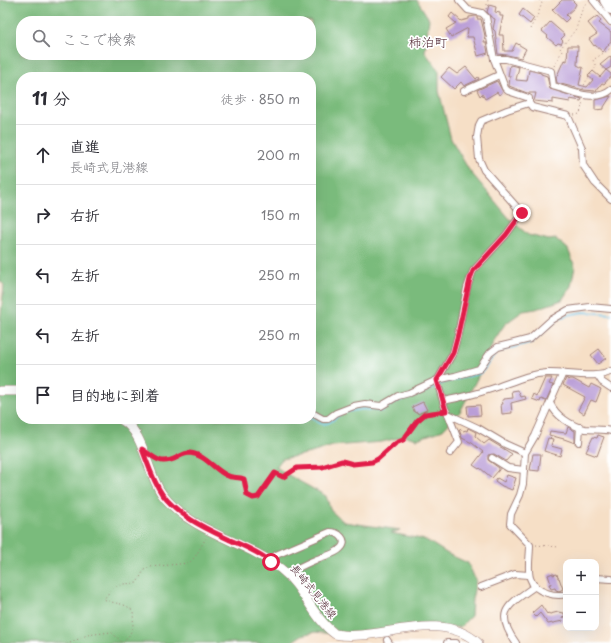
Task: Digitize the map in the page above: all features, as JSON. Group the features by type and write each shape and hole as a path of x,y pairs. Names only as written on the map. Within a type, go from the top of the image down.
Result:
{"highway":[{"path":"606,0 611,8"}],"main road":[{"path":"0,391 16,391"},
{"name":"長崎式見港線","path":"127,424 135,432 155,482 170,503 192,521 249,548 271,562 298,586 324,624 336,635 358,642 371,643 388,642 429,632 441,631 461,633 478,643"}],"street":[{"path":"459,0 468,10 482,13 486,17 494,58 508,91 529,98 529,103 532,107 539,110 568,116 582,148 583,165 595,183 611,199"},
{"path":"592,0 611,22"},
{"path":"494,58 506,59 551,71 553,86 588,96 600,96 611,90"},
{"path":"464,91 500,75"},
{"path":"450,453 458,442 438,383 453,353 467,288 473,271 506,235 522,213 484,170 478,151 478,125 481,121 529,103"},
{"path":"316,415 323,419 328,419 340,411 354,406 365,404 381,406 398,396 479,369 490,353 498,347 530,339 551,320 568,310 590,307 611,309"},
{"path":"443,401 480,393 523,377 538,374 562,373 598,376 608,374 611,371"},
{"path":"562,373 535,436 525,452 523,484 520,495 511,514 510,524 530,545 529,575 538,590 561,596 564,595"},
{"path":"598,376 602,382 611,388"},
{"path":"550,403 554,411 559,416 584,429 611,431"},
{"path":"447,413 478,428 505,444 525,452"},
{"path":"579,442 580,427"},
{"path":"492,458 508,468 524,470"},
{"path":"271,562 276,555 330,532 337,533 343,539 344,541 342,546 335,552 316,559 286,574"},
{"path":"481,587 515,574 529,575"},
{"path":"599,578 611,579"},
{"path":"516,643 506,624 504,617 506,611 512,603 535,586"},
{"path":"447,643 456,643"}],"path":[{"path":"484,15 488,0"},
{"path":"530,29 542,3 539,0"},
{"path":"551,71 562,52 560,49 576,29 583,7 589,0"},
{"path":"568,116 580,114 585,83 596,67 593,60 611,48"},
{"path":"142,449 163,462 188,453 199,456 228,476 244,479 247,495 253,498 258,497 275,473 283,477 297,468 322,467 342,461 353,464 372,462 378,459 396,443 403,440 417,421 425,414 447,413"},
{"path":"70,643 87,635 111,632 123,643 129,636 134,625 133,611 129,607 118,602 109,602 104,599 113,587 137,583 144,570 150,567 189,564 195,557 210,530"},
{"path":"530,545 559,547"}],"green space":[{"path":"0,0 417,0 429,19 425,52 439,71 439,91 451,139 469,170 509,218 528,235 549,240 556,239 568,249 575,267 571,286 562,300 536,309 523,311 505,324 493,342 486,361 460,412 443,430 417,439 406,436 382,442 333,446 311,453 282,459 276,467 326,496 331,511 344,522 400,530 391,533 426,540 448,554 468,563 476,581 472,599 471,616 460,627 416,629 351,636 315,632 302,635 290,643 0,643 0,324 4,285 0,281"}],"building":[{"path":"562,0 572,0 576,4 574,8 566,15 569,18 565,22 552,10"},
{"path":"489,5 496,7 495,12 500,13 500,16 503,16 499,35 503,35 504,51 512,51 516,43 526,49 521,58 498,54 495,31 493,29 495,19 487,12"},
{"path":"523,9 534,18 530,24 519,15"},
{"path":"452,13 461,21 475,16 477,16 477,19 481,19 485,36 484,42 486,42 488,53 478,56 473,37 467,37 468,28 451,37 446,29 456,23 449,17"},
{"path":"597,16 601,21 599,23 611,32 611,41 603,52 595,45 594,46 589,39 597,34 588,23"},
{"path":"550,22 565,35 561,39 563,41 561,44 558,43 556,45 542,31"},
{"path":"568,46 578,46 577,65 583,68 579,85 587,87 593,80 588,76 593,71 600,77 606,70 611,74 604,84 602,83 596,91 584,90 557,83 556,78 564,60 567,61"},
{"path":"611,56 611,67 606,70 600,65"},
{"path":"510,65 519,67 516,80 527,81 529,70 541,73 547,76 550,89 582,99 581,101 570,99 570,102 553,99 553,103 534,101 536,93 527,93 509,86 510,76 508,76"},
{"path":"466,67 476,79 478,77 479,79 464,86 461,82 454,89 441,77 449,68 457,74"},
{"path":"497,81 503,92 499,95 497,92 485,99 482,94 480,96 477,90"},
{"path":"611,96 604,109 595,110 595,100"},
{"path":"599,349 606,358 598,364 591,355"},
{"path":"545,378 552,378 549,384 553,385 546,401 541,399 540,402 532,399 534,394 537,396"},
{"path":"566,378 569,380 573,379 589,388 591,384 601,389 596,402 591,400 584,414 578,410 585,397 563,385"},
{"path":"518,390 521,397 525,396 526,399 511,403 512,413 502,414 502,400 513,398 512,391"},
{"path":"423,402 427,410 418,414 417,412 415,413 412,407"},
{"path":"480,405 481,415 468,416 467,406"},
{"path":"568,427 575,431 575,443 549,435 550,431 566,433"},
{"path":"468,428 476,432 475,436 484,444 489,440 512,454 506,461 494,454 488,455 488,460 499,468 492,478 480,468 479,469 473,465 483,452 472,443 462,438 459,429 467,431"},
{"path":"598,435 604,437 597,456 586,452 593,437 597,438"},
{"path":"548,438 553,439 551,446 562,449 560,456 544,451"},
{"path":"533,454 541,454 539,471 530,470"},
{"path":"507,475 516,478 512,490 495,481 497,478 504,482"},
{"path":"553,573 553,575 557,574 563,589 559,591 555,588 551,589 548,575"},
{"path":"541,605 547,614 563,613 563,621 548,624 540,613 536,617 532,613"}],"waterway":[{"path":"345,412 362,409 382,411 394,402 415,396 445,382 481,373 497,352 532,342 559,318 583,312 611,314"},
{"path":"316,420 323,424 331,421 341,414"}],"district":[{"name":"柿泊町","path":"428,41"}],"route":[{"path":"271,562 249,548 205,528 181,513 170,503 155,482 142,449 163,462 188,453 199,456 228,476 244,479 247,495 253,498 258,497 275,473 283,477 297,468 322,467 342,461 353,464 372,462 378,459 396,443 403,440 409,434 417,421 425,414 430,412 446,411 437,380 453,353 467,288 473,271 506,235 522,213"}]}
